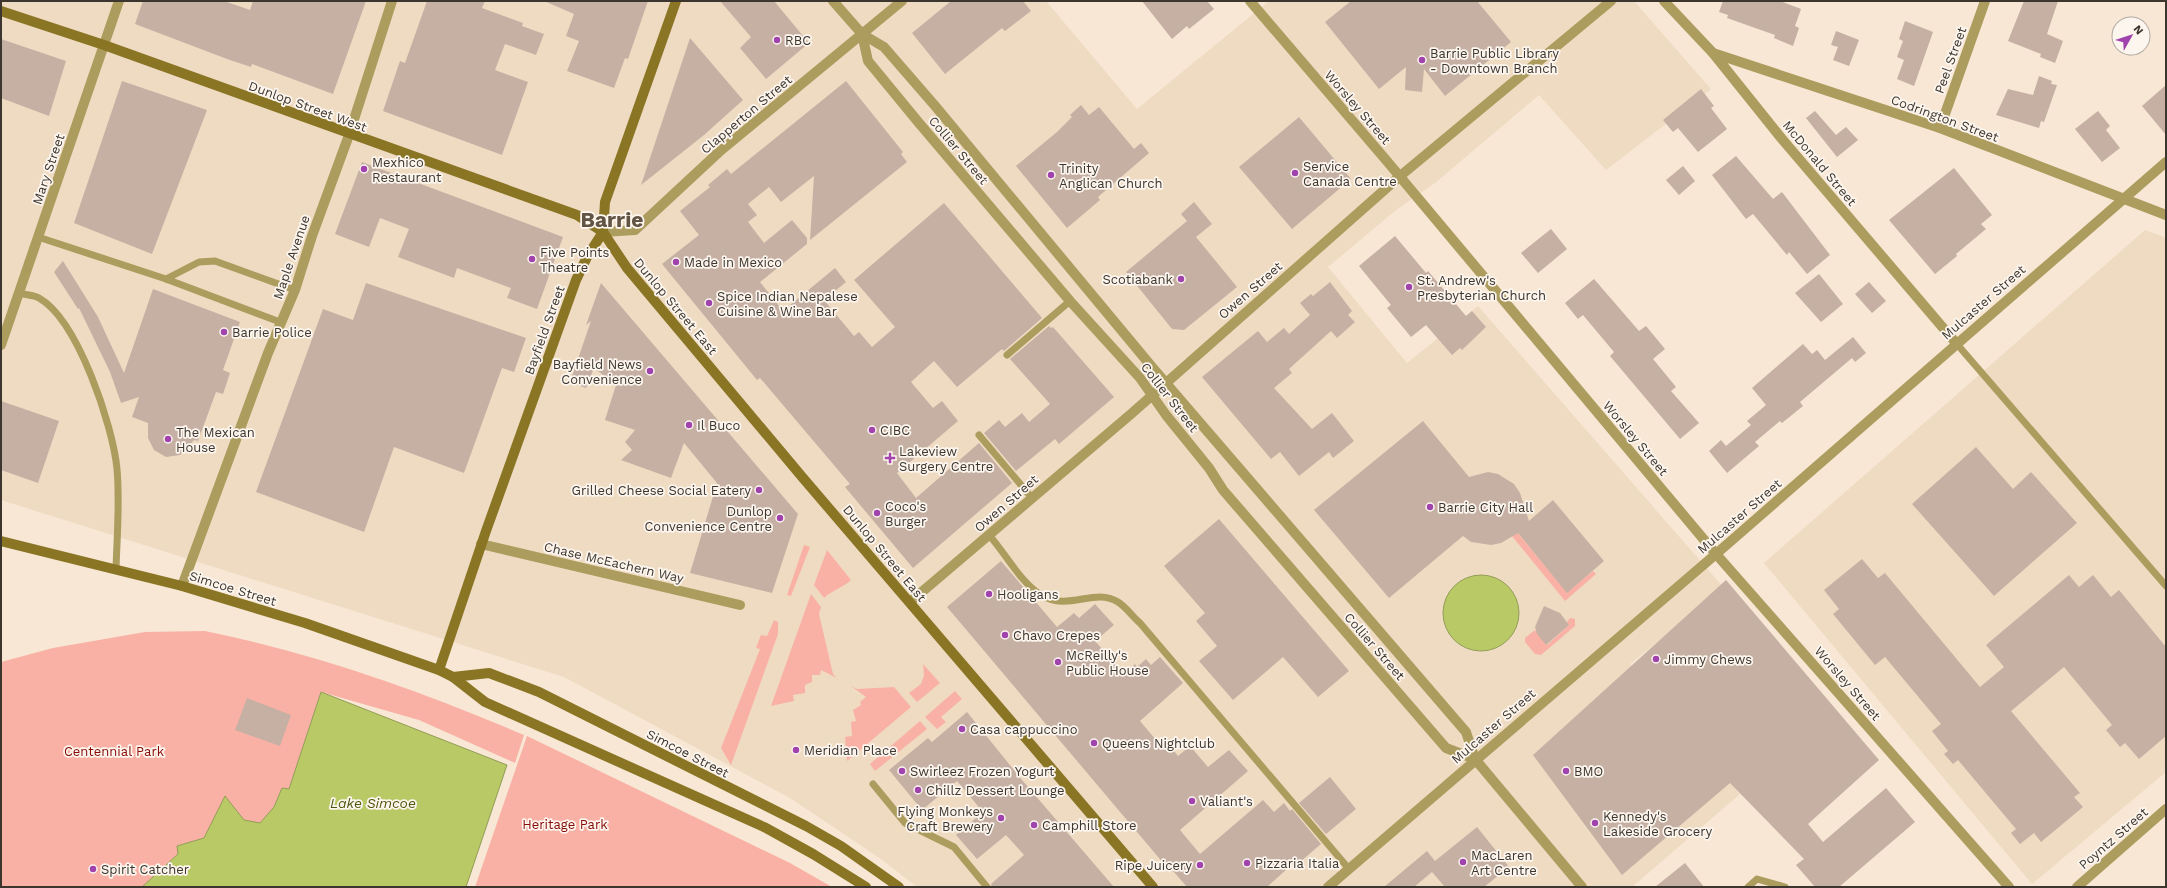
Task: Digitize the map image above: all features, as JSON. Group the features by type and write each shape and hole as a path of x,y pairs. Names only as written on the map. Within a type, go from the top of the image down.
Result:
{"main road":[{"name":"Bayfield Street","path":"439,670 481,544 576,280 587,257 603,232 605,202 676,1"},
{"name":"Dunlop Street West","path":"1,11 104,45 349,135 577,215 603,232"},
{"name":"Dunlop Street East","path":"603,232 627,268 1153,887"},
{"name":"Simcoe Street","path":"1,541 182,586 305,623 439,670 453,677 485,702 764,827 813,854 866,887"},
{"name":"Simcoe Street","path":"453,677 489,673 539,692 806,826 841,846 899,887"}],"street":[{"name":"Mary Street","path":"1,345 120,1"},
{"name":"Maple Avenue","path":"182,586 280,322 295,290 312,236 349,135 392,1"},
{"name":"Collier Street","path":"832,1 862,34 884,47 1166,382 1466,732 1475,759 1582,887"},
{"name":"Clapperton Street","path":"603,232 635,230 719,152 902,1"},
{"name":"Worsley Street","path":"1250,1 1716,554 2009,887"},
{"name":"Owen Street","path":"910,602 1152,395 1399,177 1611,1"},
{"name":"McDonald Street","path":"1664,1 1712,54 1782,139 1956,343"},
{"name":"Peel Street","path":"1940,128 1985,1"},
{"name":"Collier Street","path":"862,34 868,61 1070,301 1140,378 1209,468 1223,490 1446,748 1475,759"},
{"name":"Codrington Street","path":"1712,54 1940,128 2166,215"},
{"name":"Mulcaster Street","path":"1328,887 1475,759 1716,554 1956,343 2166,162"},
{"name":"Chase McEachern Way","path":"481,544 740,605"},
{"name":"Poyntz Street","path":"2077,887 2166,809"}],"lane":[{"path":"38,237 166,279 280,322"},
{"path":"166,279 199,262 214,261 295,290"},
{"path":"19,293 39,298 61,317 83,356 101,399 117,468 116,569"},
{"path":"1007,355 1070,301"},
{"path":"1956,343 2166,586"},
{"path":"979,435 1032,498"},
{"path":"990,535 1027,584 1042,596 1062,603 1103,596 1118,602 1140,623 1349,869"},
{"path":"873,784 905,823 954,847 987,887"},
{"path":"1748,887 1757,879 1785,887"}],"shaded area":[{"path":"1,1 1046,1 1137,109 1269,1 1634,1 1711,89 1606,170 1539,95 1435,183 1396,210 1328,267 1407,363 1478,306 1724,588 1630,664 1740,794 1632,887 917,887 881,859 790,798 564,677 1,500"},
{"path":"2145,230 2166,238 2166,772 2032,884 1764,563"}],"green space":[{"path":"1516,531 1567,592 1593,571 1596,574 1565,601 1512,536"},
{"path":"804,545 810,547 791,596 787,595"},
{"path":"827,550 851,580 824,598 814,585"},
{"path":"811,594 821,607 819,614 833,674 837,678 821,670 820,675 812,675 812,682 805,685 805,693 793,695 794,701 771,706"},
{"path":"1570,618 1575,619 1575,626 1541,655 1535,654 1525,642 1525,638 1535,630 1547,645 1569,625 1567,622"},
{"path":"774,620 778,622 778,634 731,765 721,748 760,649 756,648 761,635 767,636"},
{"name":"Centennial Park","path":"205,631 287,650 367,675 446,703 524,735 515,763 419,720 321,692 289,789 282,788 274,807 260,824 244,820 204,838 177,846 178,854 142,887 1,887 1,662 53,648 145,632"},
{"path":"923,664 940,683 917,702 909,693 921,684 924,675"},
{"path":"851,686 857,689 894,687 911,707 847,761 845,737 852,736 851,722 856,721 853,710 861,705 860,702 866,697"},
{"path":"955,691 962,699 941,717 946,722 937,729 925,717"},
{"path":"920,721 927,729 875,771 870,764"},
{"name":"Heritage Park","path":"527,736 790,863 832,887 475,887"}],"water":[{"path":"1481,575 1495,578 1508,586 1516,599 1519,613 1516,627 1508,640 1495,648 1481,651 1467,648 1454,640 1446,627 1443,613 1446,599 1454,586 1467,578"},
{"name":"Lake Simcoe","path":"321,692 507,765 466,887 142,887 178,854 177,846 204,838 225,796 244,820 260,823 274,807 282,788 289,789"}],"building":[{"path":"143,1 224,1 250,10 253,1 366,1 333,94 252,64 251,67 227,59 135,24"},
{"path":"427,1 485,1 482,8 523,23 522,26 544,34 536,55 505,44 495,70 528,82 502,155 383,111 400,61 405,63"},
{"path":"544,1 648,1 628,59 625,58 614,88 567,71 579,41 566,36 574,14"},
{"name":"RBC","path":"720,1 774,1 809,43 766,79 740,48 751,37"},
{"path":"951,1 1023,1 1031,11 1005,31 1002,28 945,74 912,33"},
{"path":"1142,1 1207,1 1214,9 1189,29 1187,26 1172,39"},
{"name":"Barrie Public Library - Downtown Branch","path":"1351,1 1477,1 1511,42 1445,96 1424,69 1422,92 1405,90 1406,67 1379,89 1325,22"},
{"path":"1723,1 1780,1 1801,9 1795,26 1799,28 1793,46 1774,38 1775,35 1727,18 1728,15 1719,12"},
{"path":"2024,1 2058,1 2047,34 2063,41 2055,63 2040,57 2041,54 2008,41"},
{"path":"1905,21 1933,32 1914,86 1897,79 1904,60 1897,57 1903,41 1899,39"},
{"path":"1836,31 1859,40 1849,66 1833,60 1838,47 1831,45"},
{"path":"690,38 743,100 704,135 641,185"},
{"path":"1,39 66,61 49,116 1,98"},
{"path":"2039,76 2052,81 2051,84 2057,85 2044,122 2041,121 2039,128 1996,115 2008,89 2033,95"},
{"path":"122,81 207,110 152,254 74,223"},
{"path":"846,81 903,152 901,154 907,162 810,240 814,176 781,202 769,187 748,204 757,215 748,222 764,243 792,220 807,238 807,244 760,282 783,311 835,268 846,282 824,300 854,336 859,332 872,347 895,327 854,280 944,203 1042,318 1004,351 1002,349 957,387 934,361 911,382 933,408 942,401 958,421 897,473 916,498 979,443 1012,483 913,568 845,487 850,484 760,378 757,380 662,264 699,235 680,211 710,187 708,185 727,169 731,174"},
{"path":"2166,85 2166,135 2142,106"},
{"path":"1701,89 1714,106 1711,108 1727,129 1698,152 1678,128 1673,132 1663,120"},
{"name":"Trinity Anglican Church","path":"1081,105 1089,115 1099,107 1134,149 1141,143 1149,153 1098,197 1100,200 1067,228 1016,166 1057,132 1072,117 1070,115"},
{"path":"1815,111 1836,135 1846,127 1858,140 1837,157 1806,118"},
{"path":"2098,111 2110,126 2106,130 2120,148 2102,162 2075,129"},
{"name":"Service Canada Centre","path":"1299,117 1351,179 1292,229 1239,167"},
{"path":"1736,156 1773,199 1782,192 1830,255 1807,274 1789,252 1787,255 1753,214 1746,219 1712,175"},
{"path":"362,162 563,237 537,309 507,298 511,288 457,268 454,278 398,257 409,229 380,218 369,247 335,234"},
{"path":"1683,166 1695,181 1679,195 1666,180"},
{"path":"1954,168 1992,215 1981,224 1986,229 1935,274 1889,220"},
{"name":"Scotiabank","path":"1194,202 1212,224 1196,237 1237,287 1184,330 1172,329 1126,272 1187,221 1181,214"},
{"path":"1551,229 1567,249 1538,273 1521,253"},
{"name":"St. Andrew's Presbyterian Church","path":"1395,236 1426,273 1428,271 1466,316 1472,311 1486,327 1462,350 1460,348 1452,355 1426,325 1411,337 1387,308 1391,305 1359,266"},
{"path":"63,261 98,317 124,373 153,289 240,322 223,370 230,373 223,394 216,392 198,441 194,440 180,455 166,457 154,450 148,438 148,423 132,417 139,397 121,403 110,372 79,308 78,309 54,272"},
{"path":"1819,274 1843,304 1821,322 1795,293"},
{"path":"1594,279 1639,331 1646,326 1665,349 1653,359 1676,387 1671,391 1699,423 1680,439 1610,356 1614,352 1583,315 1578,319 1565,303"},
{"path":"1330,282 1352,311 1348,315 1355,322 1337,338 1331,331 1289,369 1292,373 1274,388 1312,429 1332,413 1354,441 1333,458 1329,452 1299,476 1280,452 1271,459 1202,377 1258,331 1267,342 1284,328 1289,334 1310,315 1300,303 1311,294 1313,296"},
{"path":"1869,282 1886,301 1872,313 1855,294"},
{"path":"366,283 526,338 514,372 502,368 464,473 394,447 364,532 256,492 323,309 353,320"},
{"path":"601,283 798,514 772,593 690,573 717,483 684,443 671,478 621,460 632,450 625,442 635,430 605,420 616,385 594,368 586,388 570,382 591,321 586,325"},
{"path":"1049,326 1051,328 1053,327 1114,397 1059,444 1055,439 1016,471 984,433 999,420 1005,427 1022,413 1029,422 1050,404 1010,359"},
{"path":"1853,337 1866,353 1855,362 1852,358 1800,402 1803,406 1782,423 1780,421 1755,442 1759,446 1727,473 1709,451 1721,440 1726,446 1751,425 1747,421 1766,405 1752,388 1803,344 1812,354 1817,350 1825,360"},
{"path":"1,401 59,421 38,483 1,470"},
{"name":"Barrie City Hall","path":"1423,421 1469,477 1488,472 1498,474 1514,484 1520,493 1529,521 1553,500 1604,561 1567,593 1518,533 1501,543 1491,545 1471,542 1463,536 1389,598 1314,510"},
{"path":"1976,447 2013,489 2031,472 2077,523 1994,596 1912,504"},
{"path":"1219,519 1349,671 1318,697 1283,657 1233,700 1199,661 1217,646 1196,621 1205,613 1164,566"},
{"path":"1862,559 1878,578 1885,573 1980,687 2004,667 1986,645 2069,575 2079,587 2093,575 2111,597 2119,590 2166,647 2166,736 2139,759 2125,743 2120,747 2106,730 2112,725 2064,667 2011,711 2080,793 2074,797 2083,807 2041,842 2034,833 2020,844 2011,833 2016,829 1958,760 1953,764 1944,754 1948,751 1932,731 1941,724 1885,657 1875,665 1833,614 1839,609 1824,590"},
{"path":"1001,561 1057,627 1074,613 1079,618 1095,604 1114,625 1095,641 1124,674 1135,664 1137,667 1146,659 1151,665 1160,657 1183,683 1140,721 1162,747 1167,742 1178,756 1190,746 1208,767 1229,750 1248,771 1180,830 1200,854 1263,800 1274,812 1284,803 1290,811 1292,809 1321,844 1300,862 1297,860 1267,887 1187,887 1166,863 1164,864 947,607"},
{"path":"1726,580 1879,760 1808,824 1823,842 1886,788 1915,822 1839,887 1815,887 1796,865 1804,859 1730,783 1622,875 1533,755"},
{"path":"1544,606 1560,613 1569,625 1546,645 1537,634 1535,627"},
{"path":"247,698 291,715 280,746 235,730"},
{"path":"967,712 1022,780 1114,887 992,887 991,884 1024,855 1006,835 977,859 956,835 983,812 957,781 922,810 889,770 928,738 932,742"},
{"path":"1330,777 1356,809 1326,834 1299,803"},
{"path":"1477,827 1509,867 1484,887 1445,887 1432,872 1414,887 1384,887 1427,851 1435,861"},
{"path":"1685,863 1704,887 1655,887"}],"place":[{"name":"RBC","path":"777,40"},
{"name":"Barrie Public Library - Downtown Branch","path":"1422,60"},
{"name":"Mexhico Restaurant","path":"364,169"},
{"name":"Service Canada Centre","path":"1295,173"},
{"name":"Trinity Anglican Church","path":"1051,175"},
{"name":"Five Points Theatre","path":"532,259"},
{"name":"Made in Mexico","path":"676,262"},
{"name":"Scotiabank","path":"1181,279"},
{"name":"St. Andrew's Presbyterian Church","path":"1409,287"},
{"name":"Spice Indian Nepalese Cuisine & Wine Bar","path":"709,303"},
{"name":"Barrie Police","path":"224,332"},
{"name":"Bayfield News Convenience","path":"650,371"},
{"name":"Il Buco","path":"689,425"},
{"name":"CIBC","path":"872,430"},
{"name":"The Mexican House","path":"168,439"},
{"name":"Lakeview Surgery Centre","path":"890,458"},
{"name":"Grilled Cheese Social Eatery","path":"759,490"},
{"name":"Barrie City Hall","path":"1430,507"},
{"name":"Coco's Burger","path":"877,513"},
{"name":"Dunlop Convenience Centre","path":"780,518"},
{"name":"Hooligans","path":"989,594"},
{"name":"Chavo Crepes","path":"1005,635"},
{"name":"Jimmy Chews","path":"1656,659"},
{"name":"McReilly's Public House","path":"1058,662"},
{"name":"Casa cappuccino","path":"962,729"},
{"name":"Queens Nightclub","path":"1094,743"},
{"name":"Meridian Place","path":"796,750"},
{"name":"Swirleez Frozen Yogurt","path":"902,771"},
{"name":"BMO","path":"1566,771"},
{"name":"Chillz Dessert Lounge","path":"918,790"},
{"name":"Valiant's","path":"1192,801"},
{"name":"Flying Monkeys Craft Brewery","path":"1001,818"},
{"name":"Kennedy's Lakeside Grocery","path":"1595,823"},
{"name":"Camphill Store","path":"1034,825"},
{"name":"MacLaren Art Centre","path":"1463,862"},
{"name":"Pizzaria Italia","path":"1247,863"},
{"name":"Ripe Juicery","path":"1200,865"},
{"name":"Spirit Catcher","path":"93,869"}],"district":[{"name":"Barrie","path":"612,220"}]}
